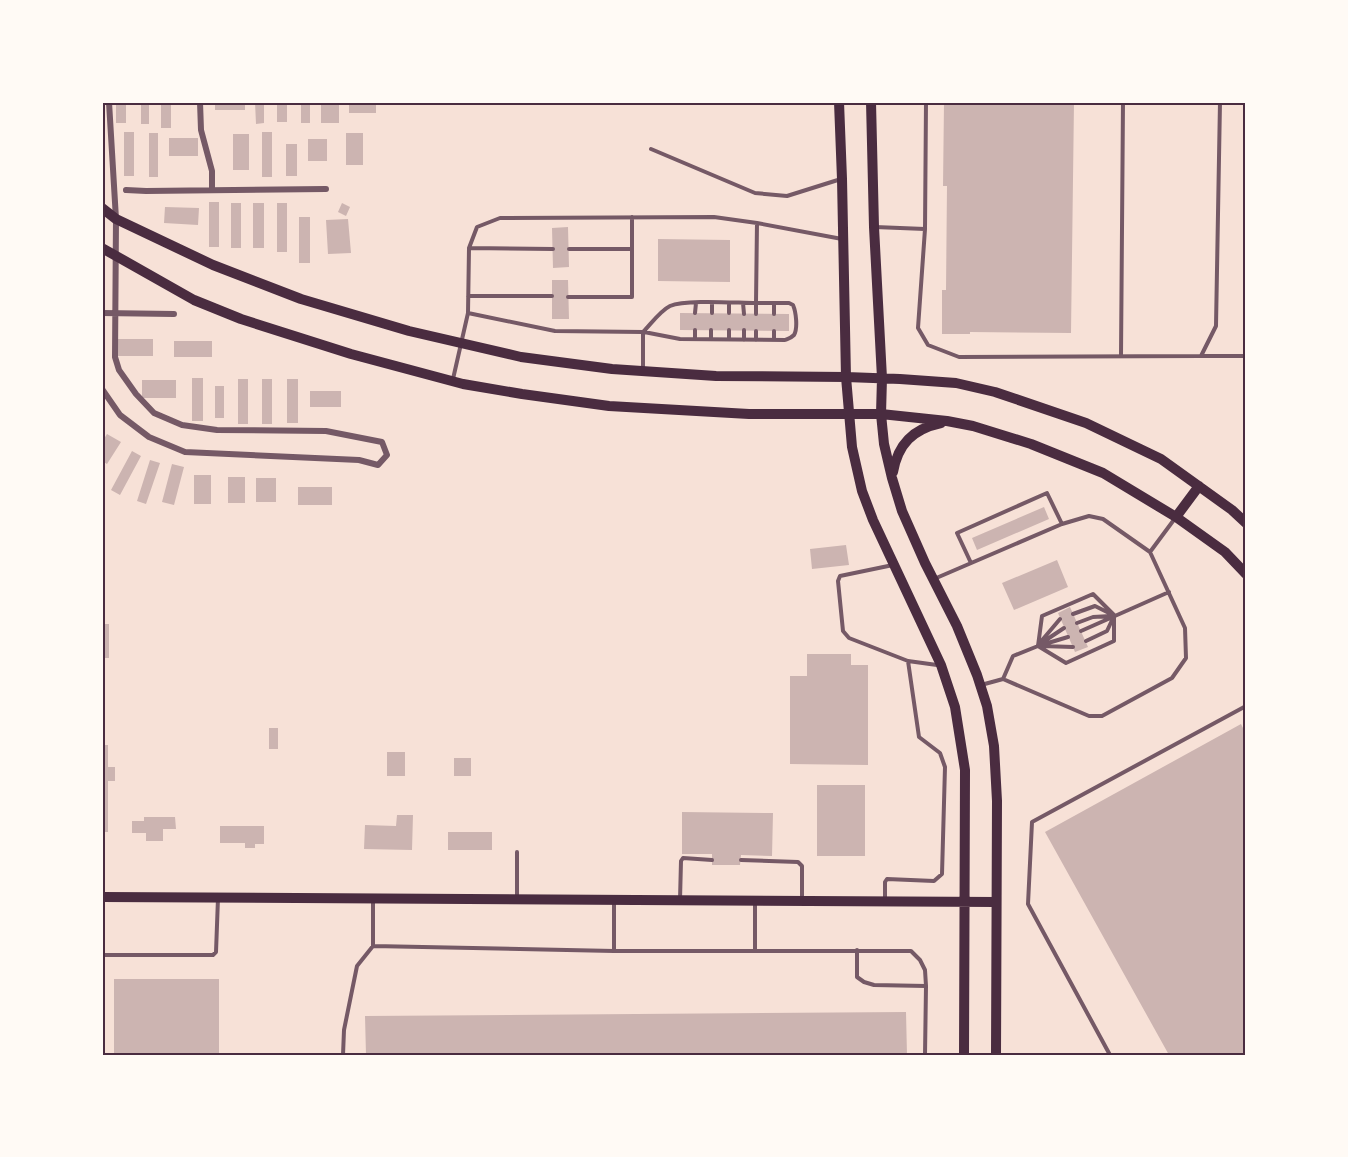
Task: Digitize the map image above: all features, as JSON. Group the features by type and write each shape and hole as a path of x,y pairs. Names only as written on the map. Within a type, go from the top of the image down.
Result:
{"main road":[{"path":"839,102 846,377 852,447 862,491 873,520 941,665 955,707 965,770 964,1055"},
{"path":"871,102 874,227 882,378 881,414 884,444 902,511 957,626 980,685 987,706 994,746 997,801 996,1055"},
{"path":"102,208 116,219 220,268 301,299 409,331 521,357 612,369 716,376 882,378 956,383 995,392 1086,423 1161,459 1232,510 1246,523"},
{"path":"102,248 194,300 241,319 351,354 452,381 594,405 749,414 881,414 973,426 1031,444 1102,473 1176,517 1225,552 1246,574"},
{"path":"892,478 895,459 903,445 914,433 947,421"},
{"path":"1176,517 1199,486"},
{"path":"102,897 996,902"}],"street":[{"path":"102,389 120,415 149,437 185,452 360,460 378,465 387,454 382,442 326,430 217,430 182,425 154,413 136,394 119,370 115,357 116,219 109,102"},
{"path":"200,102 201,130 212,171 212,190"},
{"path":"126,190 326,189"},
{"path":"102,314 174,315"}],"lane":[{"path":"926,102 925,229 918,328 928,345 959,357 1246,356"},
{"path":"1121,356 1123,102"},
{"path":"1201,356 1216,326 1220,102"},
{"path":"651,149 755,193 788,196 842,179"},
{"path":"568,297 632,297 632,217"},
{"path":"452,381 468,313 469,248 477,227 500,218 714,217 843,239"},
{"path":"756,314 757,223"},
{"path":"874,227 925,229"},
{"path":"469,248 553,249"},
{"path":"569,249 632,249"},
{"path":"468,296 552,296"},
{"path":"468,313 555,331 643,332 680,339 785,340 792,337 796,331 795,309 789,303 685,303 670,306 643,332 643,371"},
{"path":"696,303 696,313"},
{"path":"712,303 712,313"},
{"path":"729,303 729,314"},
{"path":"743,303 744,314"},
{"path":"774,303 774,314"},
{"path":"695,330 695,339"},
{"path":"711,330 711,339"},
{"path":"729,330 729,339"},
{"path":"744,330 744,339"},
{"path":"756,331 756,340"},
{"path":"774,331 774,340"},
{"path":"971,563 957,533 1047,493 1062,524"},
{"path":"934,579 1062,524 1089,516 1102,519 1150,552 1185,628 1186,658 1173,678 1102,716 1089,716 1003,679 980,685"},
{"path":"1150,552 1176,517"},
{"path":"893,564 840,576 838,581 843,631 849,638 908,661 941,665"},
{"path":"1081,631 1169,592"},
{"path":"1093,594 1114,615 1114,641 1066,663 1038,646 1042,616 1093,594"},
{"path":"1073,614 1095,606 1114,615"},
{"path":"1077,623 1093,617 1114,615"},
{"path":"1086,641 1107,631 1114,615"},
{"path":"1038,646 1060,619"},
{"path":"1038,646 1064,628"},
{"path":"1003,679 1013,656 1068,637"},
{"path":"1038,646 1073,646"},
{"path":"885,902 887,879 934,881 942,874 945,767 940,753 919,736 908,661"},
{"path":"1110,1055 1028,904 1032,822 1246,706"},
{"path":"517,852 517,899"},
{"path":"680,900 683,858 712,860"},
{"path":"741,860 798,862 802,866 802,901"},
{"path":"102,955 213,955 216,952 218,898"},
{"path":"343,1055 344,1030 357,966 373,946 373,898"},
{"path":"614,900 614,951"},
{"path":"755,901 755,950"},
{"path":"373,946 614,951 910,951 920,960 925,970 925,1055"},
{"path":"857,950 857,977 864,982 874,985 926,986"}],"building":[{"path":"116,102 126,102 126,123 116,123"},
{"path":"141,102 149,102 149,124 141,124"},
{"path":"161,102 179,102 179,105 171,105 171,128 161,128"},
{"path":"215,102 245,102 245,110 215,110"},
{"path":"255,102 264,102 264,123 256,124"},
{"path":"277,102 287,102 287,122 277,122"},
{"path":"301,102 310,102 310,123 301,123"},
{"path":"321,102 339,102 339,123 321,123"},
{"path":"349,102 376,102 376,113 349,113"},
{"path":"1074,102 1071,333 942,334 942,290 946,290 947,186 943,186 944,103"},
{"path":"124,132 134,132 134,176 124,176"},
{"path":"262,132 272,132 272,177 262,177"},
{"path":"149,133 158,133 158,177 149,177"},
{"path":"346,133 363,133 363,165 346,165"},
{"path":"233,134 249,134 249,170 233,170"},
{"path":"169,138 198,138 198,156 169,156"},
{"path":"308,139 327,139 327,161 308,161"},
{"path":"286,144 297,144 297,176 286,176"},
{"path":"209,202 219,202 219,247 209,247"},
{"path":"231,203 241,203 241,248 231,248"},
{"path":"253,203 264,203 264,248 253,248"},
{"path":"277,203 287,203 287,252 277,252"},
{"path":"342,203 350,207 346,216 338,212"},
{"path":"165,207 199,208 198,225 164,223"},
{"path":"299,217 310,217 310,263 299,263"},
{"path":"348,219 351,253 328,254 326,220"},
{"path":"568,227 569,267 553,268 552,228"},
{"path":"658,239 730,240 730,282 658,281"},
{"path":"552,280 568,280 569,319 552,319"},
{"path":"680,313 789,314 789,331 680,330"},
{"path":"116,339 153,339 153,356 116,356"},
{"path":"174,341 212,341 212,357 174,357"},
{"path":"192,378 203,378 203,421 192,421"},
{"path":"238,379 248,379 248,424 238,424"},
{"path":"262,379 272,379 272,424 262,424"},
{"path":"287,379 298,379 298,423 287,423"},
{"path":"142,380 176,380 176,398 142,398"},
{"path":"215,386 224,386 224,418 215,418"},
{"path":"310,391 341,391 341,407 310,407"},
{"path":"107,434 121,442 107,464 102,461 102,442"},
{"path":"132,451 141,456 120,495 111,490"},
{"path":"150,460 160,463 146,504 137,501"},
{"path":"172,464 184,467 174,505 162,502"},
{"path":"194,475 211,475 211,504 194,504"},
{"path":"228,477 245,477 245,503 228,503"},
{"path":"256,478 276,478 276,502 256,502"},
{"path":"298,487 332,487 332,505 298,505"},
{"path":"1044,507 1049,519 977,550 972,538"},
{"path":"846,545 849,565 812,569 810,549"},
{"path":"1057,560 1068,587 1014,610 1002,583"},
{"path":"1070,607 1088,647 1075,652 1058,613"},
{"path":"102,624 109,624 109,658 102,658"},
{"path":"807,654 851,654 851,665 868,665 868,765 790,764 790,676 807,676"},
{"path":"1241,724 1246,734 1246,1055 1169,1055 1045,832"},
{"path":"269,728 278,728 278,749 269,749"},
{"path":"102,745 108,745 108,767 115,767 115,781 108,781 108,832 102,832"},
{"path":"387,752 405,752 405,776 387,776"},
{"path":"454,758 471,758 471,776 454,776"},
{"path":"817,785 865,785 865,856 817,856"},
{"path":"682,812 773,813 772,856 741,855 740,865 712,865 712,854 682,854"},
{"path":"397,815 413,815 412,850 364,849 365,825 396,826"},
{"path":"144,817 175,817 176,829 163,829 163,841 146,841 146,833 132,833 132,821 144,821"},
{"path":"220,826 264,826 264,844 255,844 255,848 245,848 245,843 220,843"},
{"path":"448,832 492,832 492,850 448,850"},
{"path":"114,979 219,979 219,1055 114,1055"},
{"path":"906,1012 907,1055 366,1055 365,1016"}]}
